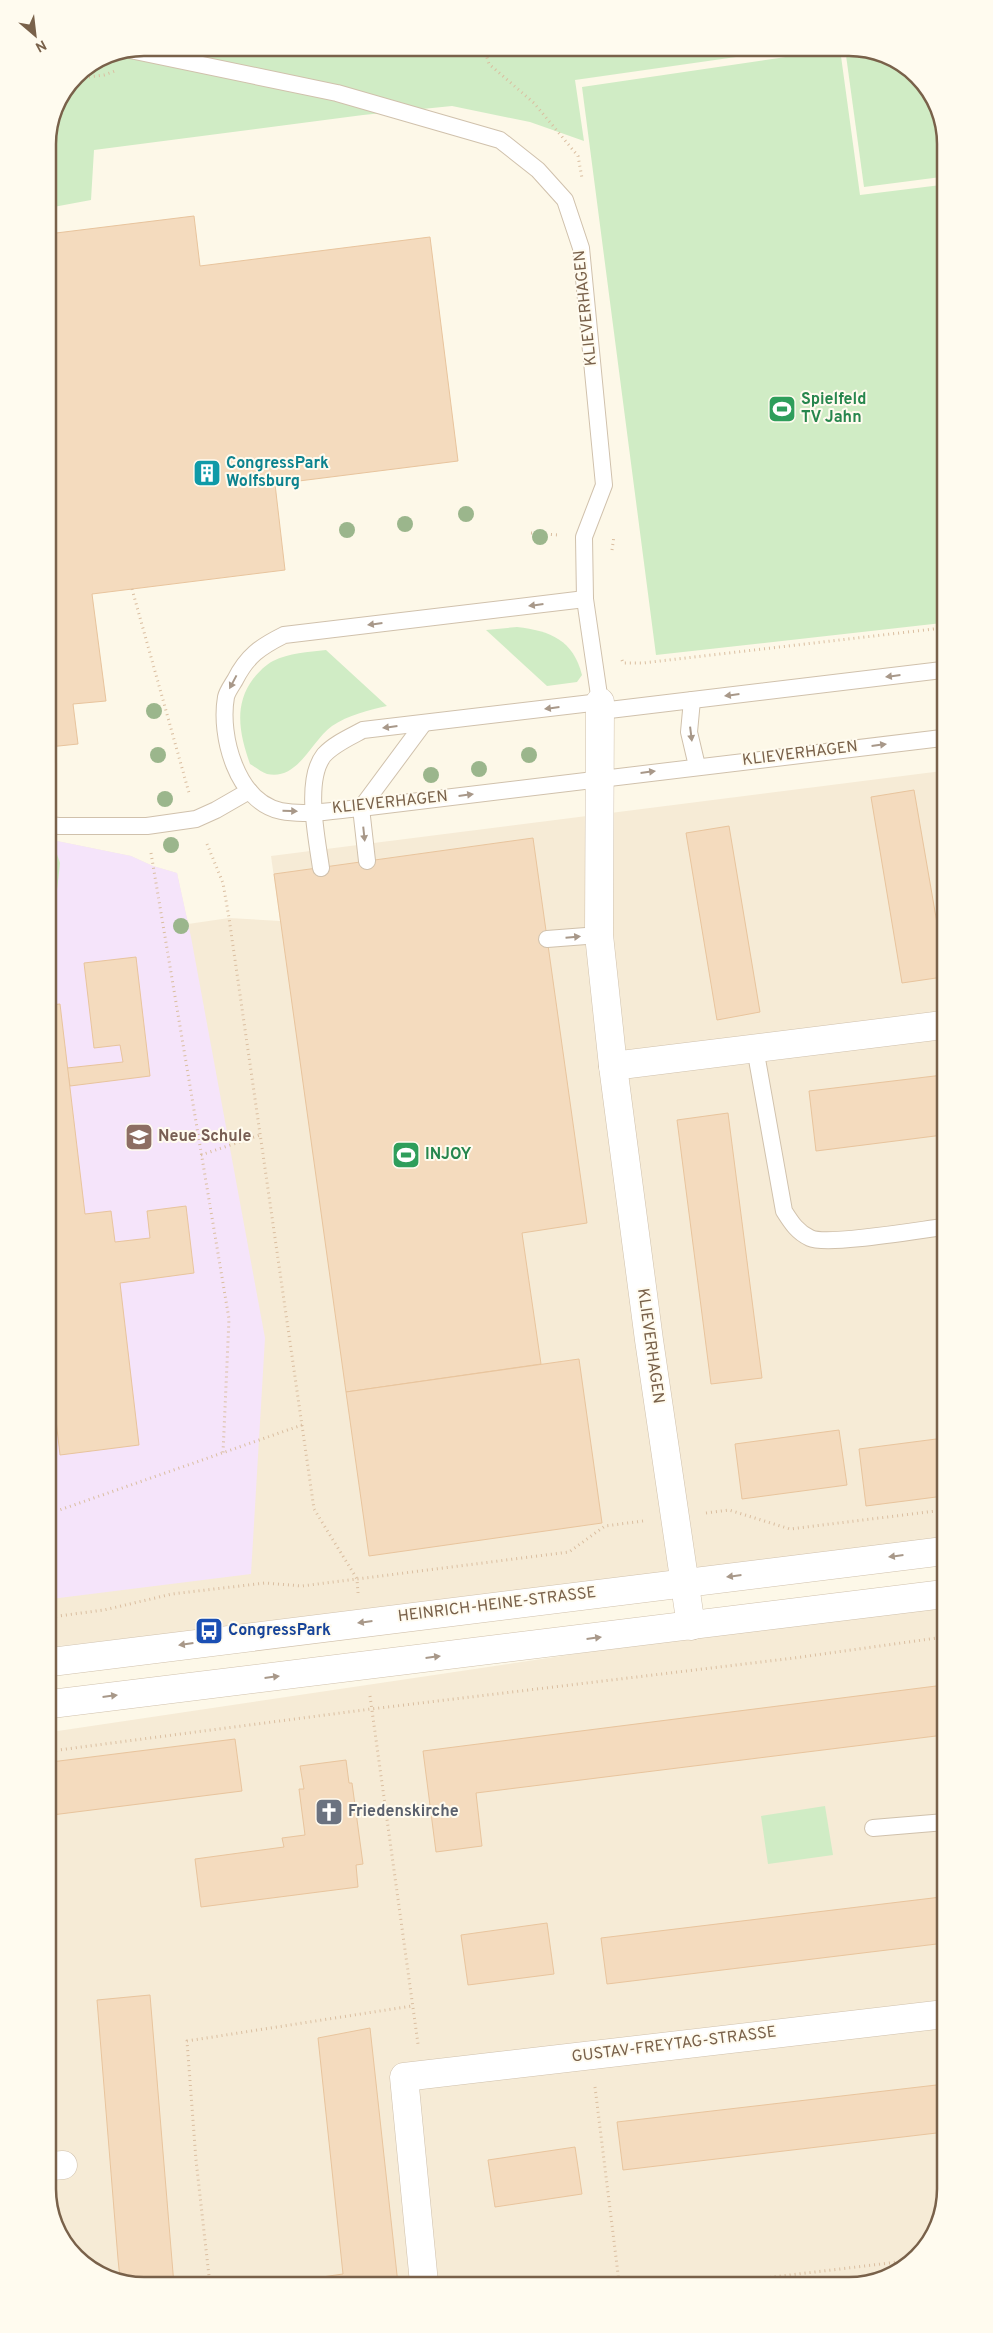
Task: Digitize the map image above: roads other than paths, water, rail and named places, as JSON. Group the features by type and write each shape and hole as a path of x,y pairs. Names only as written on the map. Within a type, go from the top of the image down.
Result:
{"street":[{"name":"KLIEVERHAGEN","path":"600,707 599,935 613,1066 649,1340 691,1626"},
{"path":"613,1066 937,1026"},
{"name":"HEINRICH-HEINE-STRASSE","path":"56,1661 937,1551"},
{"path":"56,1703 937,1595"},
{"name":"GUSTAV-FREYTAG-STRASSE","path":"423,2277 404,2077 937,2015"}],"lane":[{"name":"KLIEVERHAGEN","path":"183,56 337,93 500,140 538,170 565,200 581,248 604,485 584,537 584,599 600,707"},
{"path":"321,868 313,812 280,811 261,801 249,791 232,760 226,734 226,696 242,666 259,648 284,635 584,599"},
{"name":"KLIEVERHAGEN","path":"937,671 692,700 363,730 342,741 324,756 315,779 313,812 361,808 937,739"},
{"path":"692,700 689,732 697,766"},
{"path":"367,861 361,808 424,723"},
{"path":"56,826 147,826 196,819 249,791"},
{"path":"547,940 599,935"},
{"path":"755,1048 784,1211 796,1229 812,1239 839,1240 937,1228"},
{"path":"873,1828 937,1823"}],"place":[{"name":"Spielfeld TV Jahn","path":"782,409"},
{"name":"CongressPark Wolfsburg","path":"207,473"},
{"name":"Neue Schule","path":"139,1137"},
{"name":"INJOY","path":"406,1155"},
{"name":"CongressPark","path":"209,1631"},
{"name":"Friedenskirche","path":"329,1812"}]}
